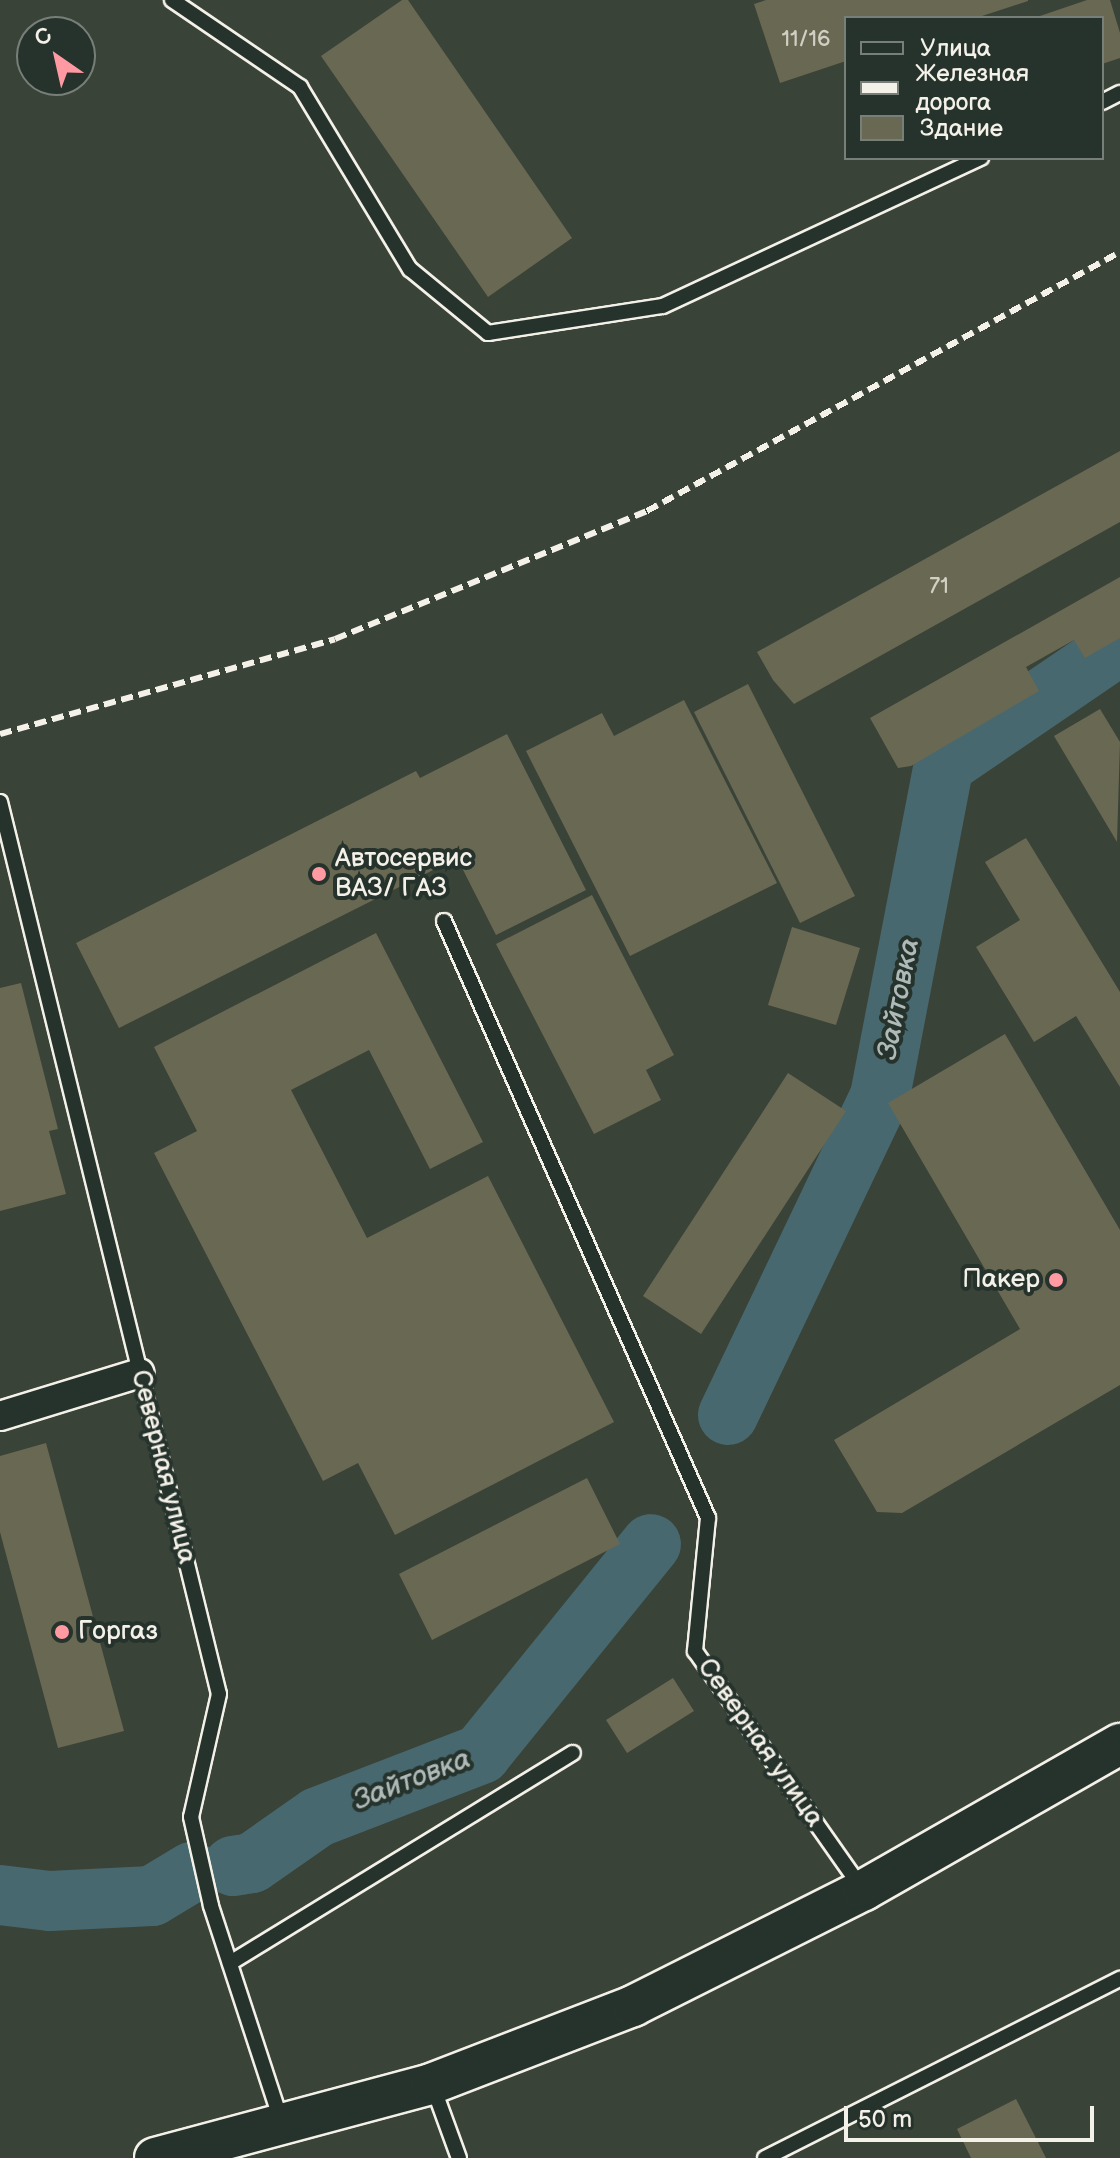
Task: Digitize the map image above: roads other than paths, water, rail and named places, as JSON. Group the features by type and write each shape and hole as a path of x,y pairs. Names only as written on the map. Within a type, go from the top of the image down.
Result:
{"main road":[{"path":"155,2158 284,2127 431,2084 633,2006 864,1890 1120,1744"}],"street":[{"path":"0,1416 140,1373"}],"lane":[{"path":"172,0 300,87 410,269 488,333 663,306 977,160"},
{"name":"Северная улица","path":"0,802 219,1694 191,1817 230,1963 284,2127"},
{"name":"Северная улица","path":"444,921 708,1518 695,1651 864,1890"},
{"path":"230,1963 573,1753"},
{"path":"765,2158 1120,1979"},
{"path":"431,2084 459,2158"}],"waterway":[{"name":"Зайтовка","path":"728,1415 880,1096 944,765 1120,645"},
{"name":"Зайтовка","path":"233,1866 252,1863 318,1817 481,1754 651,1544"},
{"name":"Зайтовка","path":"0,1895 50,1901 152,1896 192,1872"}],"railway":[{"path":"0,734 335,639 647,511 1120,252"}],"place":[{"name":"Автосервис ВАЗ/ ГАЗ","path":"319,874"},
{"name":"Пакер","path":"1056,1280"},
{"name":"Горгаз","path":"62,1632"}]}
